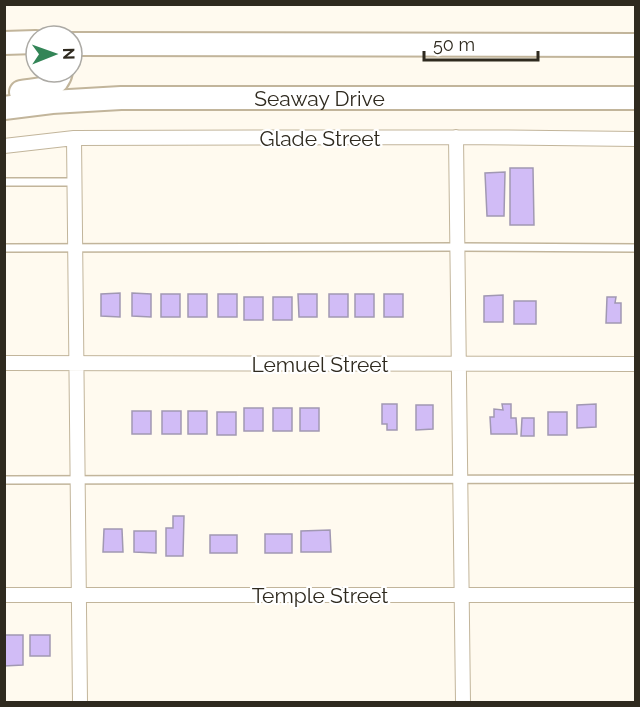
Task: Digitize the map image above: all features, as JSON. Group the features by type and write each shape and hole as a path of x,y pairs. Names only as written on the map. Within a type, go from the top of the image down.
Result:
{"highway":[{"path":"84,44 636,45"},
{"path":"4,95 55,84"},
{"name":"Seaway Drive","path":"4,108 52,102 121,98 636,98"}],"street":[{"path":"456,137 463,702"},
{"name":"Glade Street","path":"4,146 74,138 636,139"},
{"path":"74,138 80,702"},
{"name":"Lemuel Street","path":"4,363 636,364"},
{"name":"Temple Street","path":"4,595 636,595"}],"lane":[{"path":"4,182 74,182"},
{"path":"4,248 636,248"},
{"path":"4,480 636,479"}],"building":[{"path":"510,168 533,168 534,225 510,225"},
{"path":"505,172 504,216 487,216 485,173"},
{"path":"120,293 120,317 101,316 101,294"},
{"path":"132,293 151,294 151,317 132,316"},
{"path":"161,294 180,294 180,317 161,317"},
{"path":"188,294 207,294 207,317 188,317"},
{"path":"218,294 237,294 237,317 218,317"},
{"path":"298,294 317,294 317,317 299,317"},
{"path":"329,294 348,294 348,317 329,317"},
{"path":"355,294 374,294 374,317 355,317"},
{"path":"384,294 403,294 403,317 384,317"},
{"path":"503,295 503,322 484,322 484,296"},
{"path":"244,297 263,297 263,320 244,320"},
{"path":"273,297 292,297 292,320 273,320"},
{"path":"607,297 616,297 615,303 621,303 621,323 606,323"},
{"path":"514,301 536,301 536,324 514,324"},
{"path":"382,404 397,404 397,430 387,430 387,424 382,424"},
{"path":"502,404 511,404 511,418 516,418 517,434 491,434 490,417 494,417 494,409 503,410"},
{"path":"596,404 596,427 577,428 577,405"},
{"path":"416,405 433,405 433,429 416,430"},
{"path":"244,408 263,408 263,431 244,431"},
{"path":"273,408 292,408 292,431 273,431"},
{"path":"300,408 319,408 319,431 300,431"},
{"path":"132,411 151,411 151,434 132,434"},
{"path":"162,411 181,411 181,434 162,434"},
{"path":"188,411 207,411 207,434 188,434"},
{"path":"217,412 236,412 236,435 217,435"},
{"path":"548,412 567,412 567,435 548,435"},
{"path":"522,418 534,418 534,436 521,436"},
{"path":"173,516 184,516 183,556 166,556 166,528 173,528"},
{"path":"104,529 122,529 123,552 103,552"},
{"path":"330,530 331,552 301,552 301,531"},
{"path":"134,531 156,531 156,553 134,552"},
{"path":"265,534 292,534 292,553 265,553"},
{"path":"210,535 237,535 237,553 210,553"},
{"path":"4,635 23,635 23,665 4,666"},
{"path":"30,635 50,635 50,656 30,656"}]}
